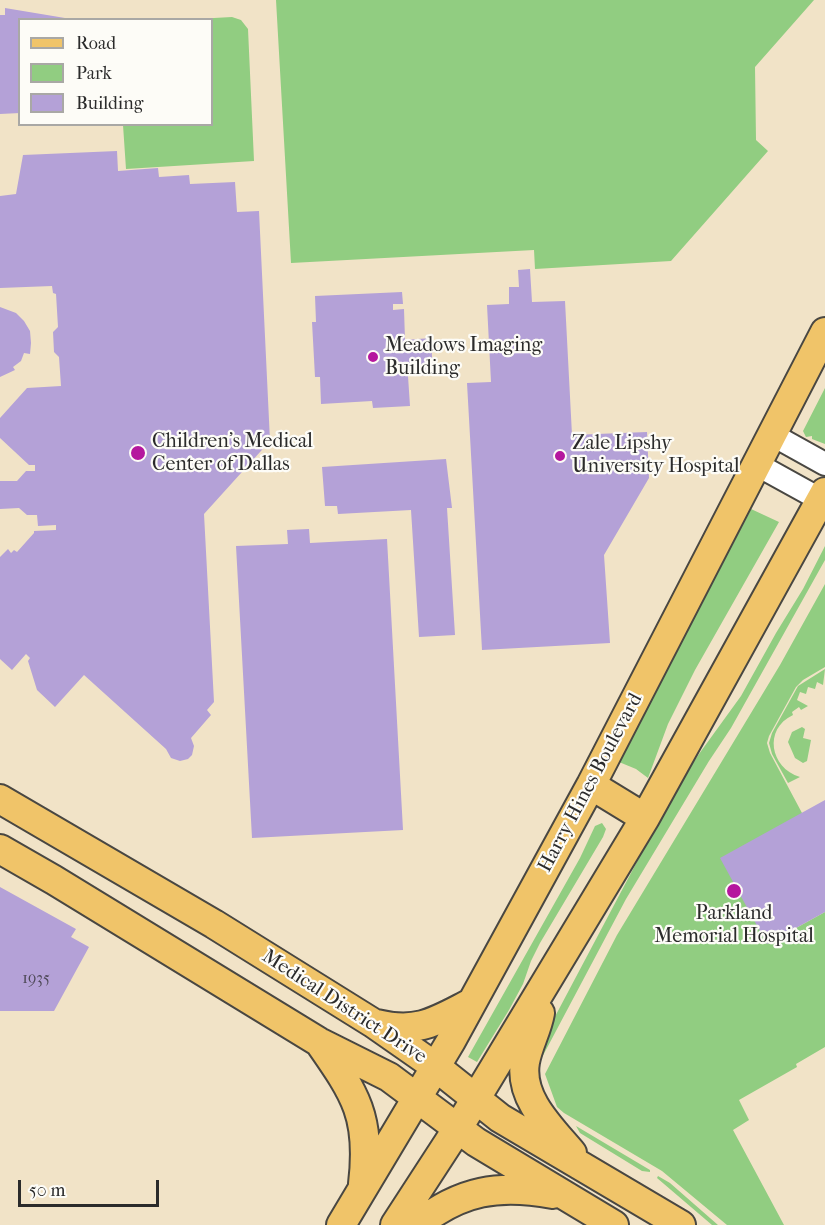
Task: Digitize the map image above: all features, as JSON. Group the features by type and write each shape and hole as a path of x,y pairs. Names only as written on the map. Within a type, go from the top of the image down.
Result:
{"main road":[{"name":"Harry Hines Boulevard","path":"340,1225 418,1098 591,785 825,332"},
{"path":"395,1225 458,1128 645,818 824,498"},
{"path":"591,785 645,818"},
{"name":"Medical District Drive","path":"0,799 214,924 373,1023 435,1067 500,1118 681,1225"},
{"name":"Medical District Drive","path":"0,849 319,1042 389,1077 477,1142 614,1225"},
{"path":"187,961 214,924"},
{"path":"544,985 538,1027 525,1059 526,1088 532,1104 587,1171"},
{"path":"373,1023 396,1028 414,1027 432,1023 471,1003"},
{"path":"319,1042 350,1087 361,1113 366,1157 363,1186"},
{"path":"417,1225 445,1206 489,1190 511,1189 568,1197"}],"street":[{"path":"771,434 825,464"},
{"path":"756,464 824,498"}],"green space":[{"path":"276,0 814,0 755,67 756,140 768,151 671,261 535,269 534,250 291,263"},
{"path":"232,17 241,20 248,29 254,161 126,169 123,126 213,126 213,18"},
{"path":"825,388 825,444 812,439 812,436 806,437 803,431"},
{"path":"751,509 779,522 695,670 668,724 648,778 636,769 619,762"},
{"path":"825,546 825,560 731,728 626,899 539,1063 541,1043 676,788 741,696 803,589"},
{"name":"Parkland Memorial Hospital","path":"825,584 825,667 796,687 767,743 802,813 767,944 825,912 825,1047 796,1064 797,1067 739,1100 749,1120 733,1130 784,1225 727,1225 662,1171 564,1113 557,1107 545,1074 617,935 780,665"},
{"path":"825,669 823,685 817,682 815,689 808,687 806,694 800,692 797,700 808,706 801,710 799,707 792,712 793,715 783,721 777,729 774,738 774,748 782,765 800,777 788,783 772,754 769,743 772,733 798,686"},
{"path":"802,727 805,729 803,738 811,740 807,761 803,763 795,758 788,742 792,732"},
{"path":"602,823 606,829 603,837 540,943 523,984 477,1062 468,1057 580,858 595,826"},
{"path":"576,1126 650,1172 642,1171 580,1133"},
{"path":"658,1176 670,1183 718,1225 712,1225 657,1178"}],"building":[{"path":"5,8 65,18 18,18 18,113 0,114 0,15 5,15"},
{"name":"Children's Medical Center of Dallas","path":"117,151 118,171 158,168 159,177 189,175 190,184 235,182 237,212 259,211 270,441 204,514 214,702 207,710 211,715 191,738 194,746 192,755 180,761 171,758 166,749 84,675 55,707 37,690 28,661 30,658 26,654 12,670 0,659 0,557 8,549 11,553 14,550 17,552 34,531 56,530 56,525 38,526 37,515 27,515 19,508 0,509 0,481 17,481 26,471 35,471 35,465 29,465 0,438 0,418 27,388 61,386 59,357 54,352 53,332 58,327 56,294 53,293 52,286 0,288 0,196 16,194 23,155"},
{"name":"Zale Lipshy University Hospital","path":"530,269 532,302 565,301 572,435 647,432 649,478 604,555 610,643 482,650 467,383 491,382 487,305 509,304 509,287 519,287 518,270"},
{"name":"Meadows Imaging Building","path":"402,292 403,304 393,304 393,310 404,309 405,340 431,338 433,375 408,376 410,406 373,408 372,401 321,404 320,377 315,377 312,322 316,322 315,296"},
{"path":"0,307 16,313 24,321 30,331 31,343 30,354 24,353 21,361 13,367 15,370 0,377"},
{"path":"446,459 452,508 447,508 455,635 419,637 411,510 338,514 337,506 325,506 322,467"},
{"path":"309,529 310,543 387,539 403,830 252,838 236,546 288,544 287,530"},
{"path":"825,800 825,912 767,944 720,858"},
{"path":"0,887 76,929 71,937 89,947 54,1011 0,1011"}],"place":[{"name":"Meadows Imaging Building","path":"373,357"},
{"name":"Children's Medical Center of Dallas","path":"138,453"},
{"name":"Zale Lipshy University Hospital","path":"560,456"},
{"name":"Parkland Memorial Hospital","path":"734,891"}]}
